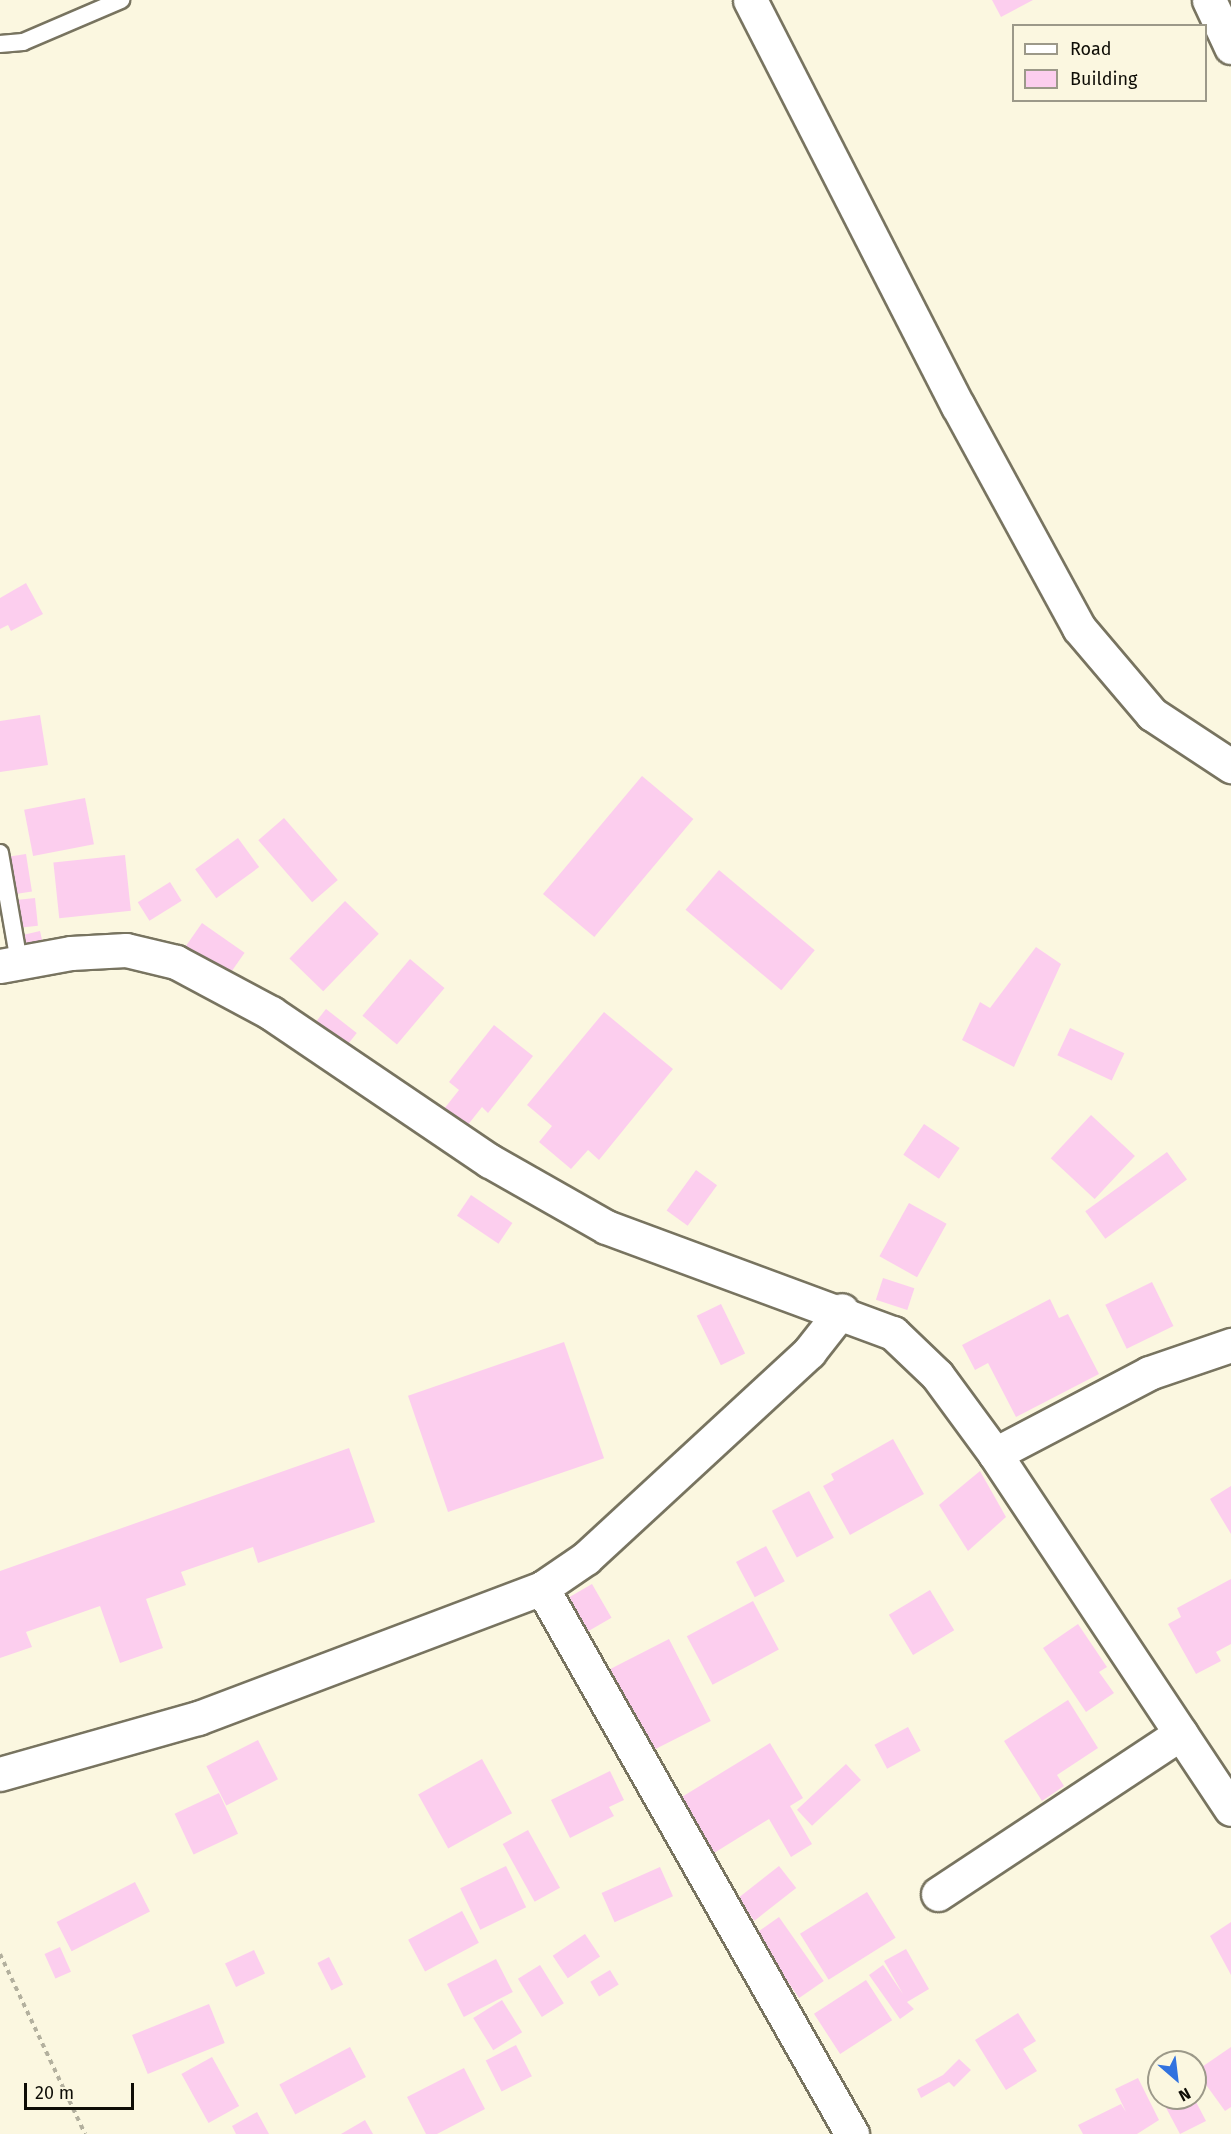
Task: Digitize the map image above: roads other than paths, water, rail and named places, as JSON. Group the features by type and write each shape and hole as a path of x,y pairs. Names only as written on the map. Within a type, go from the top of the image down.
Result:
{"street":[{"path":"750,0 958,406 1079,628 1152,714 1231,766"},
{"path":"1209,0 1231,47"},
{"path":"9,964 126,950 176,962 271,1013 490,1161 606,1227 842,1310 893,1333 937,1376 995,1454 1231,1809"},
{"path":"0,1774 198,1718 542,1588 586,1558 801,1360 842,1310"},
{"path":"995,1454 1149,1373 1231,1345"},
{"path":"542,1588 852,2134"},
{"path":"938,1894 1181,1733"}],"lane":[{"path":"0,44 23,42 121,0"},
{"path":"0,854 9,964"}]}
